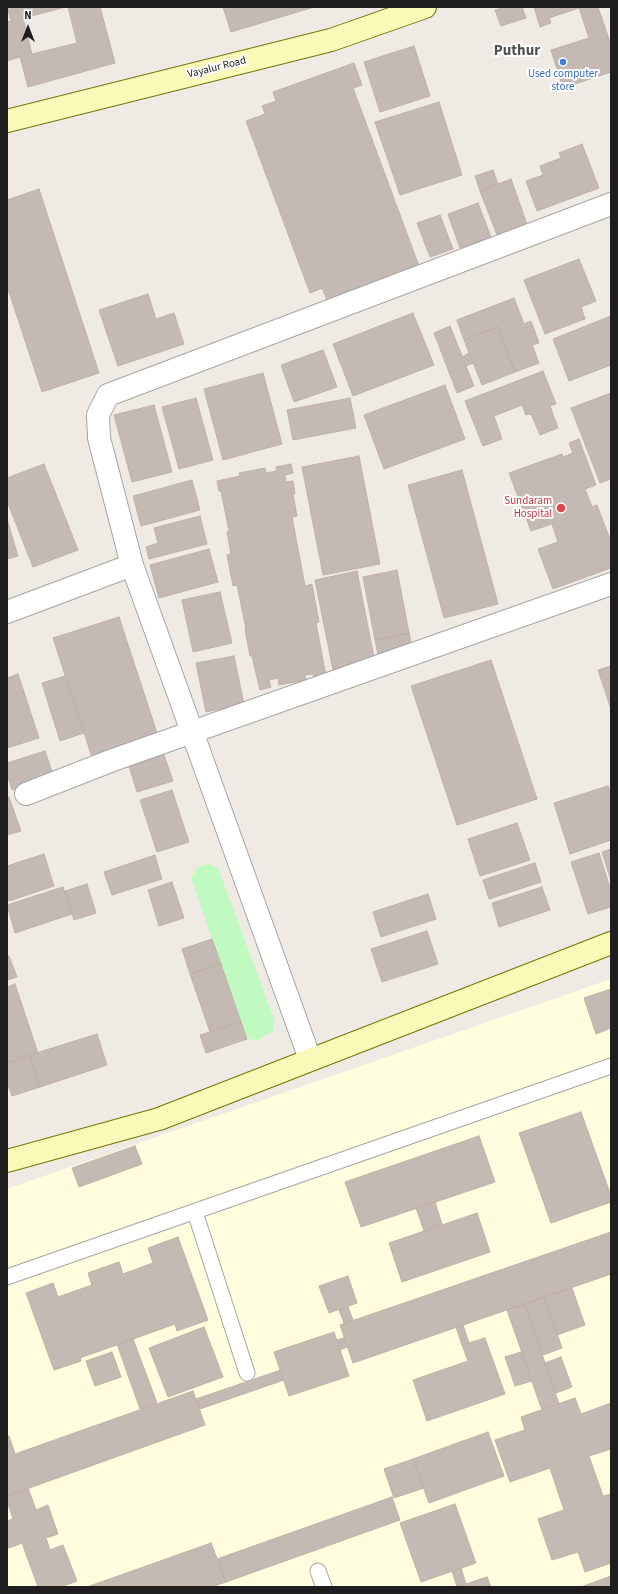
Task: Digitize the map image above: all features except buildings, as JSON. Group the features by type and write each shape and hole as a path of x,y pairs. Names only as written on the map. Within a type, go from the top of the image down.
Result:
{"main road":[{"name":"Vayalur Road","path":"7,121 331,40 425,7"},
{"path":"7,1161 158,1119 611,943"}],"street":[{"path":"310,1059 132,565 99,438 98,415 108,395 611,204"},
{"path":"7,612 132,565"},
{"path":"26,794 113,760 611,584"}],"lane":[{"path":"7,1277 611,1066"},
{"path":"195,1212 247,1372"},
{"path":"318,1572 324,1587"}],"shaded area":[{"path":"611,979 611,1587 7,1587 7,1189"}],"green space":[{"path":"208,864 218,868 274,1019 273,1032 258,1040 247,1039 191,878 197,867"}],"place":[{"name":"Used computer store","path":"563,62"},
{"name":"Sundaram Hospital","path":"561,508"}],"district":[{"name":"Puthur","path":"517,52"}]}
